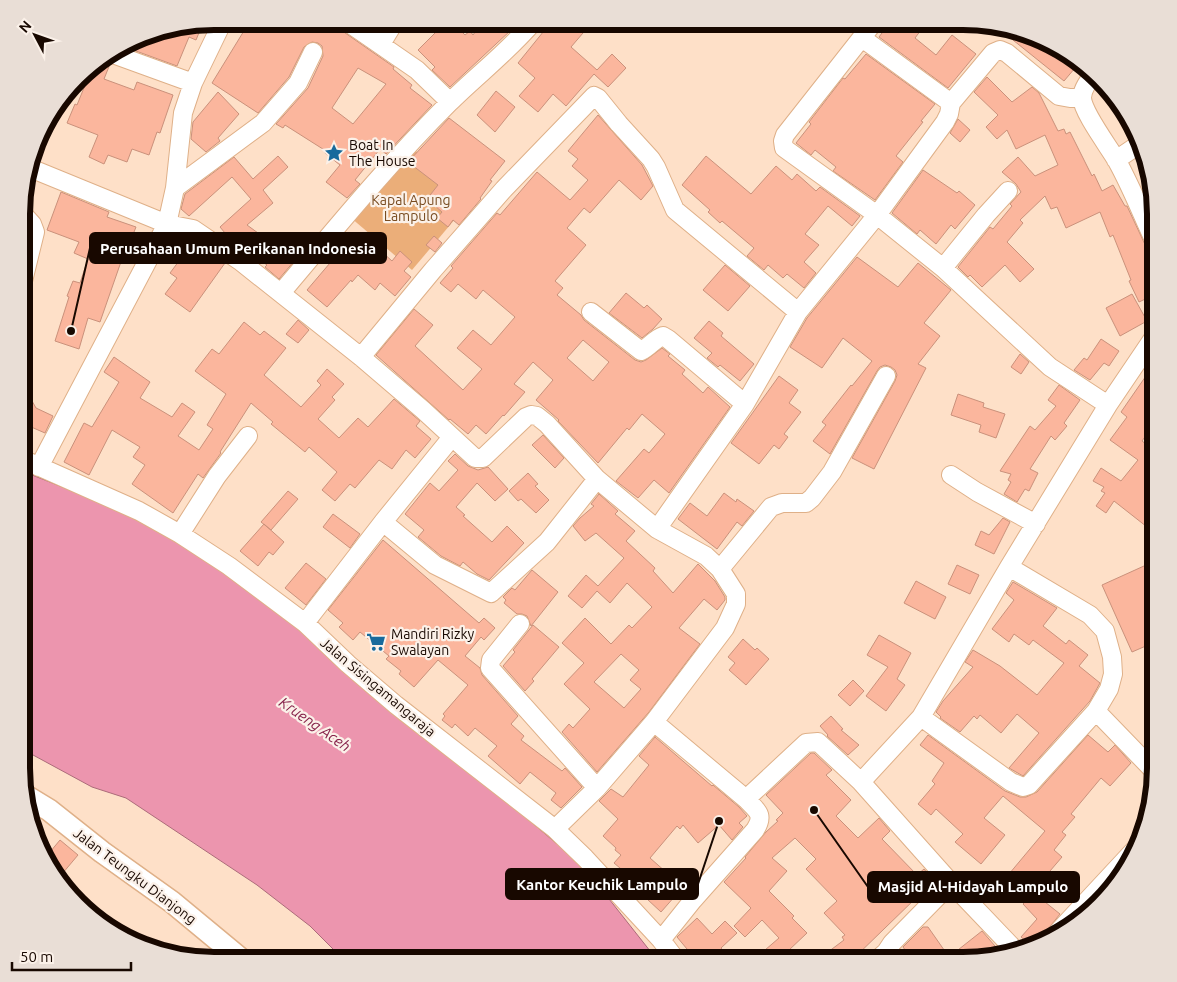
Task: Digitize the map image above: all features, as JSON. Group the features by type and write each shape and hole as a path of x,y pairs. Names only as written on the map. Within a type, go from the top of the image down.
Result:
{"street":[{"path":"40,467 167,224 175,188 183,113 193,83 219,30"},
{"path":"360,30 418,70 450,102"},
{"path":"381,44 390,30"},
{"path":"281,293 365,193 450,102 497,60 525,30"},
{"path":"868,30 785,135 783,141 784,148 878,215 943,268 1050,367 1108,404"},
{"path":"862,38 951,103"},
{"path":"657,529 745,404 798,312 878,215 945,122 951,103 993,53 1000,50 1007,53 1059,96 1082,98"},
{"path":"175,188 263,123 298,84 313,52"},
{"path":"120,56 193,83"},
{"path":"1089,81 1085,87 1082,98 1087,112 1116,160 1147,225"},
{"path":"361,356 504,189 594,96 598,98 651,159 676,210 798,312"},
{"path":"1116,160 1134,148"},
{"path":"35,170 167,224 193,229 240,261 361,356 475,458 480,459 487,454 526,417 531,415 537,416 597,478 657,529 706,556 720,569 736,594 736,604 725,628 654,722 597,788 555,829"},
{"path":"943,268 986,215 1008,192"},
{"path":"30,222 35,232 30,252"},
{"path":"590,312 642,351 658,337 663,336 745,404"},
{"path":"861,782 921,717 1108,404 1147,362"},
{"path":"720,569 772,508 782,503 806,503 812,498 832,472 886,376"},
{"path":"180,534 217,476 248,436"},
{"path":"305,623 452,437"},
{"name":"Jalan Sisingamangaraja","path":"30,463 140,511 180,534 229,566 305,623 348,664 396,705 555,829 585,858 670,952"},
{"path":"951,475 977,492 1036,524"},
{"path":"383,522 434,565 492,593 547,542 597,478"},
{"path":"921,717 1011,782 1022,787 1038,776 1096,711 1109,689 1113,674 1112,657 1105,631 1090,615 1009,567"},
{"path":"520,624 491,660 490,668 597,788"},
{"path":"1096,711 1147,764"},
{"path":"654,722 746,799 760,817 759,823 661,940"},
{"path":"746,799 806,743 818,742 861,782 951,883 1011,946"},
{"name":"Jalan Teungku Dianjong","path":"33,801 49,810 102,852 172,902 232,952"},
{"path":"1074,915 1117,869"},
{"path":"885,952 951,883"}],"green space":[{"name":"Kapal Apung Lampulo","path":"410,146 472,199 412,270 350,217"}],"water":[{"name":"Krueng Aceh","path":"30,474 156,524 295,622 583,866 651,952 336,952 310,926 257,885 126,798 92,787 30,753"}],"building":[{"path":"200,30 196,40 189,37 177,66 132,50 167,36"},
{"path":"244,30 341,30 394,67 393,69 412,85 410,88 432,105 386,154 380,149 355,180 360,184 347,198 326,182 340,165 325,153 326,151 285,125 283,128 276,124 308,88 323,56 322,46 312,42 304,47 289,77 258,113 212,83","holes":["358,68 386,84 353,124 332,108"]},
{"path":"438,30 460,30 465,35 470,31 473,35 477,30 511,30 450,87 432,70 435,67 418,50"},
{"path":"545,30 580,30 583,33 571,47 597,70 612,54 626,68 608,87 594,74 566,106 553,94 538,112 519,96 535,78 518,63"},
{"path":"881,30 921,30 915,38 936,55 952,35 976,54 948,88 879,37 882,33"},
{"path":"1007,36 1044,49 1075,68 1064,81"},
{"path":"866,54 935,104 896,156 903,162 875,200 833,171 836,167 815,150 811,155 796,143 811,124 809,122 843,78 845,79"},
{"path":"109,63 104,79 134,90 137,82 173,95 160,133 157,132 149,155 132,149 127,162 108,155 104,164 89,157 98,135 67,123 75,104 77,105 86,82"},
{"path":"987,77 1012,102 1032,87 1039,93 1058,131 1064,129 1066,134 1070,132 1092,176 1094,174 1102,191 1113,185 1125,206 1127,206 1147,249 1147,298 1139,302 1129,281 1131,280 1113,235 1110,237 1100,212 1066,228 1057,207 1051,209 1045,196 1020,220 1023,223 1007,242 1034,269 1020,282 1005,265 982,287 970,275 968,277 958,267 990,227 993,229 1012,206 1010,204 1021,192 1016,184 1002,172 1018,157 1035,176 1058,165 1045,135 1016,149 1007,130 997,139 986,127 998,115 974,92"},
{"path":"496,91 515,107 495,132 477,115"},
{"path":"218,92 239,114 218,138 220,141 206,152 191,139 193,122"},
{"path":"598,115 642,165 653,186 641,200 619,180 590,213 584,208 567,228 586,245 555,281 563,288 557,295 581,315 584,320 635,360 641,362 646,360 662,348 670,354 668,356 685,370 682,374 703,393 708,387 730,407 669,493 654,480 638,498 616,481 644,449 649,453 665,434 642,414 629,430 627,428 598,463 559,420 536,400 553,380 533,362 514,384 525,392 504,416 486,434 476,425 468,434 449,420 376,355 414,309 433,325 415,346 463,390 482,369 457,348 473,330 491,345 515,317 483,290 476,299 458,284 451,292 440,283 453,268 451,266 497,213 500,215 537,172 570,200 588,180 572,166 578,159 568,151","holes":["583,340 609,362 593,381 567,358"]},
{"path":"449,118 505,161 490,180 492,181 481,199 459,225 453,220 448,227 437,218 442,212 427,199 438,185 408,162"},
{"path":"958,119 970,130 960,142 950,133"},
{"path":"278,156 288,167 263,190 273,203 247,225 295,260 279,279 265,267 267,265 245,249 244,251 235,245 220,227 251,199 232,177 189,216 181,209 185,194 234,157 253,179"},
{"path":"706,156 751,194 776,166 792,180 797,174 816,191 820,187 860,216 852,226 828,206 805,234 819,245 804,262 816,273 804,288 787,274 783,278 768,265 764,270 747,256 754,248 722,221 720,223 708,212 710,210 682,185"},
{"path":"923,170 957,193 959,191 975,205 955,229 951,225 936,244 920,230 917,234 892,213"},
{"path":"61,192 109,212 107,217 136,227 123,256 100,322 88,318 79,349 55,341 73,281 80,283 88,259 74,253 79,242 47,230"},
{"path":"347,235 366,251 368,249 378,258 382,252 392,261 400,251 412,262 404,271 411,277 395,296 380,283 375,290 358,275 352,282 351,280 327,307 307,290 330,263 325,258 337,243 338,245"},
{"path":"434,236 442,243 435,252 426,245"},
{"path":"196,244 225,263 190,312 165,294 177,278 170,273 182,257 185,259"},
{"path":"857,257 898,287 918,263 951,290 924,323 940,336 918,364 926,368 874,469 852,458 895,381 897,375 895,370 885,365 880,367 830,454 813,441 826,425 822,422 872,361 843,338 822,368 790,347 807,318"},
{"path":"725,265 750,286 728,311 703,290"},
{"path":"626,293 644,308 647,305 662,319 642,338 609,313"},
{"path":"1132,294 1147,321 1120,336 1106,308"},
{"path":"298,320 309,330 298,343 286,334"},
{"path":"709,321 723,333 721,336 754,364 740,381 720,365 718,367 707,358 712,353 694,338"},
{"path":"244,322 260,335 264,331 286,348 264,375 301,407 321,385 317,381 327,369 344,384 332,397 335,400 318,419 339,438 358,418 368,427 394,399 420,421 416,426 431,439 415,458 406,450 392,469 379,460 355,488 350,484 335,501 322,490 337,472 309,447 305,452 271,424 273,422 251,403 221,453 203,478 198,474 173,513 132,484 145,465 133,457 140,447 112,430 89,475 64,462 84,423 92,427 119,382 104,372 114,357 150,382 140,398 172,417 182,403 195,412 178,436 199,450 213,429 207,425 226,394 195,371 212,349 219,354"},
{"path":"1101,339 1119,351 1109,366 1104,363 1090,380 1074,370 1084,358 1087,360"},
{"path":"1020,354 1029,362 1021,374 1011,367"},
{"path":"1147,374 1147,434 1142,441 1147,445 1147,527 1114,501 1106,513 1096,506 1105,493 1101,491 1104,487 1093,481 1101,468 1121,481 1138,460 1110,440 1127,417 1121,412"},
{"path":"779,376 798,390 789,403 801,412 784,434 788,437 779,449 774,445 759,464 731,443"},
{"path":"1059,385 1080,400 1064,423 1067,426 1055,440 1051,436 1030,469 1038,473 1029,491 1025,489 1017,502 1004,494 1011,482 1008,480 1011,474 1000,471 1030,426 1035,430 1056,406 1048,400"},
{"path":"958,394 984,403 983,407 1005,414 996,438 979,432 981,425 951,415"},
{"path":"30,397 36,408 53,416 45,433 30,426"},
{"path":"543,435 564,458 555,468 532,445"},
{"path":"455,454 468,466 478,470 488,467 508,489 495,501 477,483 456,507 465,515 463,516 492,542 507,526 524,543 489,580 477,574 463,562 460,566 441,556 418,537 424,530 405,514 430,483 439,491 458,470 448,461"},
{"path":"528,473 538,484 535,486 549,500 536,513 521,499 518,501 509,491"},
{"path":"288,491 298,499 271,530 261,522"},
{"path":"724,493 736,502 737,499 754,511 742,526 737,522 717,549 678,519 690,503 707,516"},
{"path":"599,494 618,511 615,514 635,531 626,541 655,568 653,571 673,593 698,564 715,581 725,597 725,600 717,610 704,599 679,628 700,644 649,712 597,772 562,732 569,724 573,728 590,709 564,684 584,663 562,643 585,618 611,644 629,625 632,628 652,607 627,583 610,603 597,591 582,608 568,596 586,575 598,586 624,558 596,533 585,541 573,526 594,506 591,504","holes":["621,654 639,670 630,680 641,689 624,708 594,682"]},
{"path":"333,514 360,534 350,548 323,527"},
{"path":"1003,518 1010,522 994,554 975,545 981,531 989,535"},
{"path":"264,524 284,542 273,555 269,552 258,566 240,551"},
{"path":"383,540 479,623 484,618 495,628 484,640 481,637 465,656 480,668 482,675 518,716 511,724 524,736 521,740 562,771 565,768 582,787 561,808 551,800 556,793 530,772 520,784 488,756 497,746 475,728 468,736 455,724 452,728 442,720 445,716 443,714 468,685 438,660 414,687 399,674 401,671 386,659 389,656 360,632 353,640 339,627 343,623 328,610"},
{"path":"306,563 326,579 306,605 285,588"},
{"path":"957,565 979,575 970,594 948,584"},
{"path":"1147,565 1147,645 1132,652 1102,585"},
{"path":"532,570 558,592 531,626 527,616 517,614 504,603 506,600 503,597 512,588 515,590"},
{"path":"916,581 946,597 935,619 904,603"},
{"path":"1013,582 1057,608 1043,626 1066,644 1069,640 1088,655 1079,666 1100,683 1090,701 1023,776 1009,768 1039,733 1017,714 1001,733 980,715 977,719 974,716 960,732 940,718 936,712 943,701 973,667 965,662 973,650 1000,666 1037,695 1064,663 1033,640 1029,645 1014,634 1009,642 992,629 1014,600 1006,593"},
{"path":"533,625 559,647 532,679 534,681 525,691 503,666"},
{"path":"879,635 911,653 897,679 905,685 886,711 866,696 888,667 867,655"},
{"path":"743,639 769,659 746,685 729,670 735,663 728,657"},
{"path":"853,680 864,691 850,706 838,695"},
{"path":"831,716 843,729 841,730 859,745 848,755 827,736 820,726"},
{"path":"928,735 1005,791 1020,797 1026,797 1037,792 1088,735 1108,752 1115,745 1131,763 1110,786 1101,778 1071,814 1075,817 1062,832 1066,835 1054,850 1062,857 1038,885 1050,897 1045,902 1060,914 1048,931 1025,941 1021,937 1037,919 1023,904 1027,900 1004,880 1045,831 1003,796 984,818 1005,835 981,864 955,842 963,834 936,809 931,815 918,804 935,784 932,781 944,763 920,745"},
{"path":"655,737 739,807 747,816 739,823 743,827 732,840 719,825 698,843 683,825 680,829 677,826 650,858 683,887 661,912 647,899 651,894 614,863 621,855 603,836 618,819 599,801 611,789 623,797 649,765 639,756"},
{"path":"811,753 814,753 832,770 826,775 851,800 836,816 858,838 879,818 890,831 882,839 917,875 924,869 936,883 920,899 918,896 860,952 828,952 844,940 842,937 845,935 824,913 837,901 806,869 816,859 795,838 772,858 787,871 769,891 794,916 792,918 807,933 789,952 767,952 765,950 779,938 762,920 745,937 734,926 751,908 724,882 783,813 766,795"},
{"path":"60,840 78,855 63,873 50,852"},
{"path":"697,918 712,934 725,921 737,933 721,948 724,952 690,952 677,937"},
{"path":"923,927 928,927 946,952 907,952 903,947"},
{"path":"982,931 995,946 990,949 975,952 955,952"}],"place":[{"name":"Boat In The House","path":"334,153"},
{"name":"Perusahaan Umum Perikanan Indonesia","path":"71,331"},
{"name":"Mandiri Rizky Swalayan","path":"376,642"},
{"name":"Masjid Al-Hidayah Lampulo","path":"814,810"},
{"name":"Kantor Keuchik Lampulo","path":"719,821"}]}
